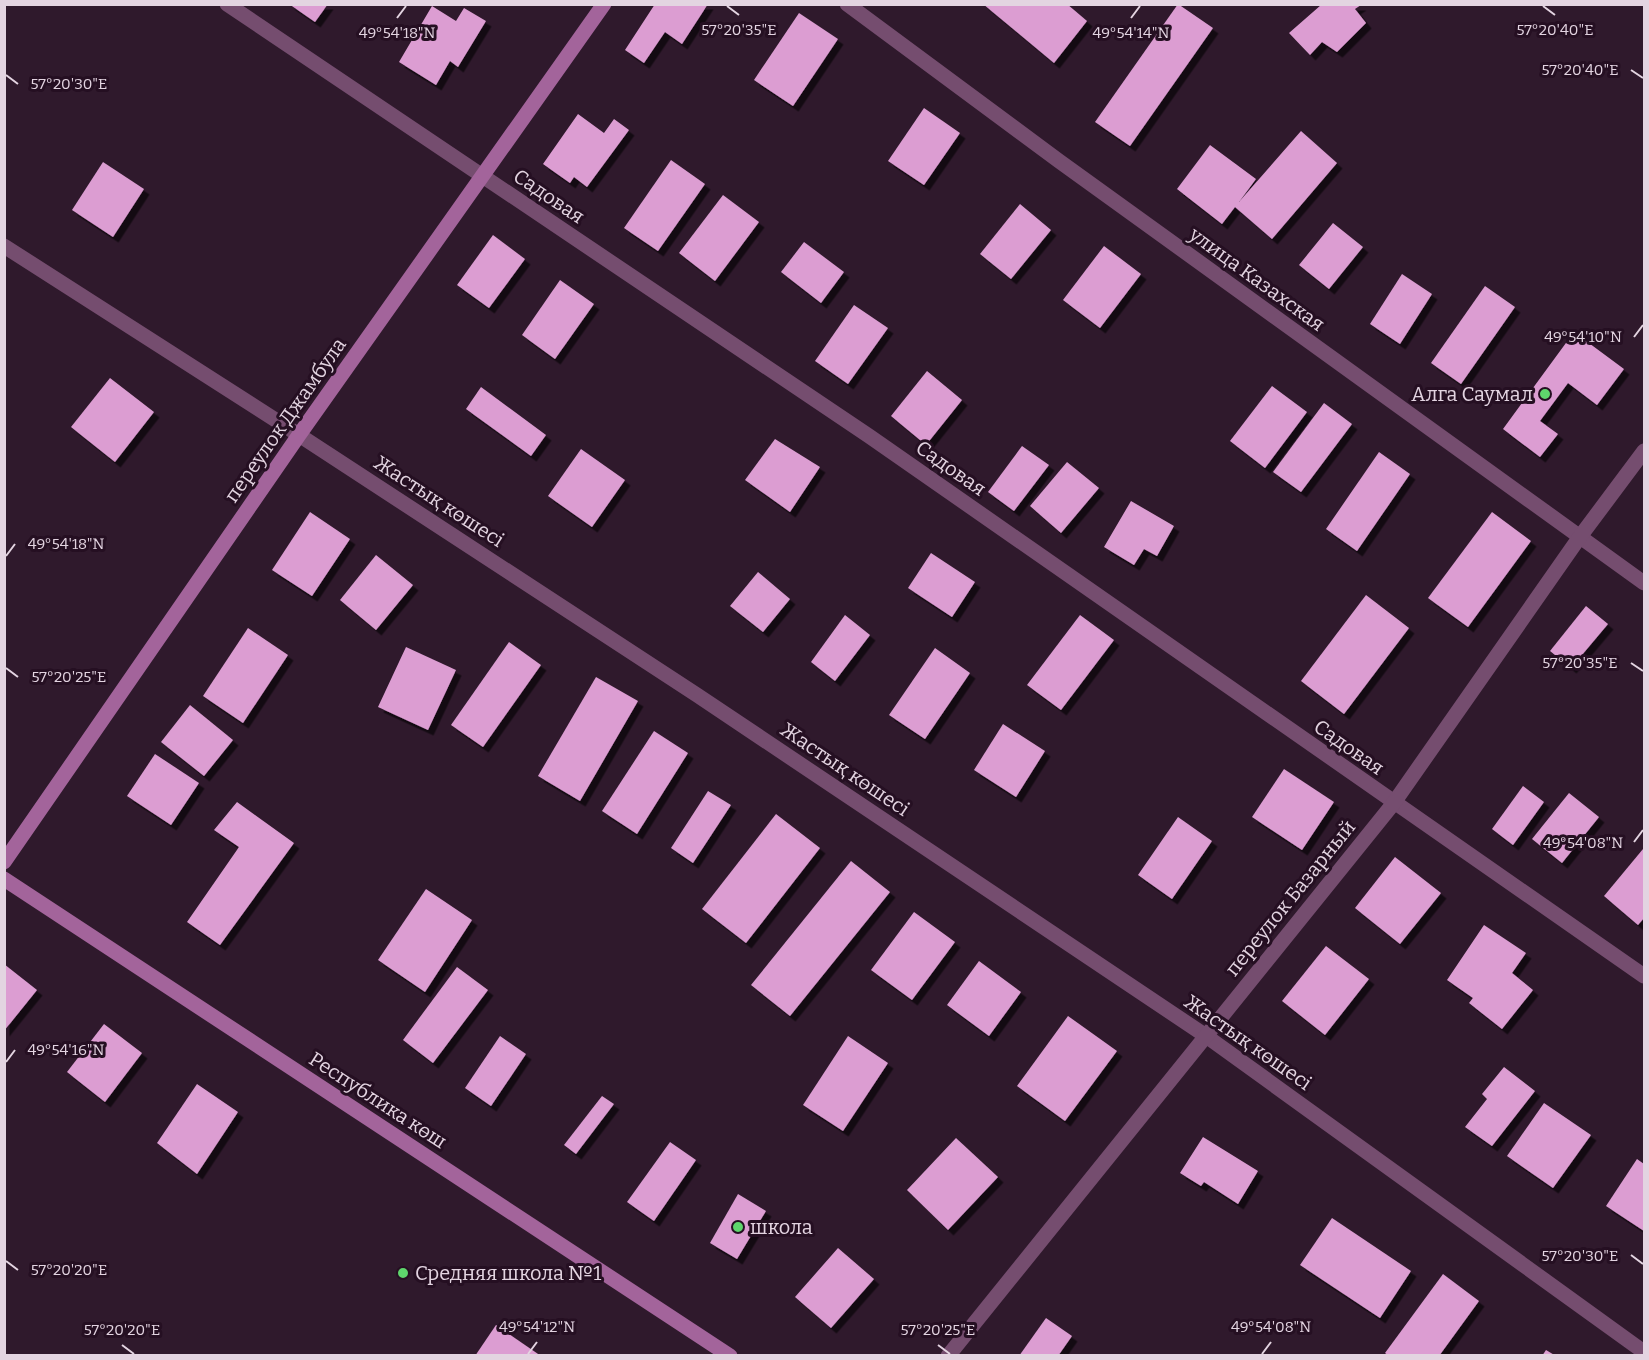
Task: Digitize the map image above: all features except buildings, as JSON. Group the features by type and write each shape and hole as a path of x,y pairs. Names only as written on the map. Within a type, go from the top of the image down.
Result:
{"street":[{"name":"Садовая","path":"228,4 869,436 1393,804 1644,976"},
{"name":"переулок Джамбула","path":"4,862 299,435 604,4"},
{"name":"улица Казахская","path":"847,4 1049,154 1644,583"},
{"name":"Жастық көшесі","path":"4,246 698,695 1206,1036 1644,1352"},
{"name":"переулок Базарный","path":"948,1356 1393,804 1579,538 1644,451"},
{"name":"Республика көш","path":"4,879 730,1356"}],"place":[{"name":"Алга Саумал","path":"1545,394"},
{"name":"школа","path":"738,1227"},
{"name":"Средняя школа №1","path":"403,1273"}]}
